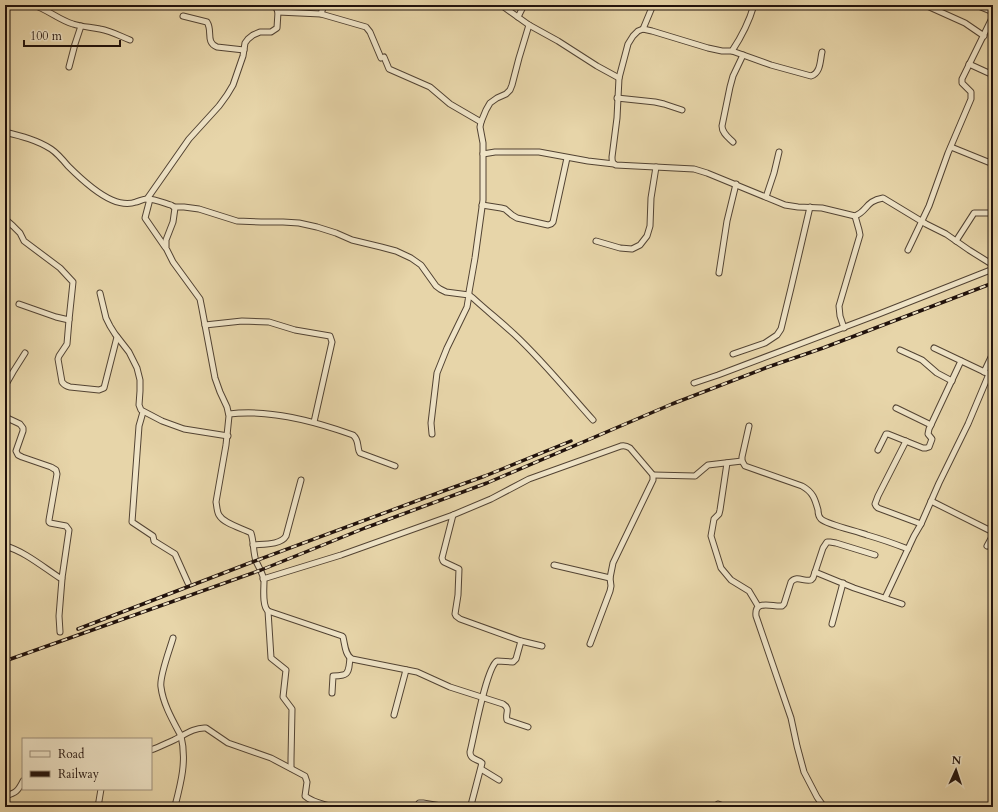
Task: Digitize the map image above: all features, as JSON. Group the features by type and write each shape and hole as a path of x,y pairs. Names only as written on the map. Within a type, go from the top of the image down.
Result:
{"street":[{"path":"33,5 48,11 71,24 112,32 130,40"},
{"path":"275,5 278,12 277,28 271,32 260,32 253,35 245,43 242,61 233,85 219,106 189,139 149,199 145,218 166,248 173,262 200,300 207,325 214,378 229,414 228,436 216,502 217,512 223,520 251,533 256,560 264,579 264,605 268,611 271,658 286,670 283,697 292,709 291,768"},
{"path":"321,14 324,5"},
{"path":"501,5 529,25 558,40 591,62 619,78"},
{"path":"518,17 524,5"},
{"path":"643,29 653,5"},
{"path":"732,51 742,37 754,5"},
{"path":"925,5 965,23 984,36"},
{"path":"976,5 993,12"},
{"path":"278,12 321,14 366,27 389,69 430,87 450,104 481,122"},
{"path":"183,16 209,23 210,41 213,46 244,50"},
{"path":"908,250 929,206 971,99 971,92 962,83 962,79 993,16"},
{"path":"432,434 431,423 438,373 447,348 467,307 475,258 482,204 483,143 480,127 481,122 490,103 510,90 529,25"},
{"path":"69,67 81,26"},
{"path":"614,164 612,157 617,118 619,78 628,44 638,31 643,29 658,32 722,51 732,51 771,65 811,76 818,70 822,52"},
{"path":"733,142 724,133 722,126 733,76 743,55"},
{"path":"969,64 993,76"},
{"path":"617,98 655,102 682,110"},
{"path":"5,132 40,142 52,150 92,187 112,201 119,203 130,203 149,199 174,207 199,209 237,221 288,222 317,226 352,240 396,251 411,258 421,265 436,286 440,289 446,292 469,295 515,335 553,374 593,420"},
{"path":"951,147 993,164"},
{"path":"483,154 495,152 539,152 567,158 616,165 694,169 707,172 785,205 822,208 855,216 860,214 871,202 883,198 946,234 993,265"},
{"path":"766,197 779,152"},
{"path":"482,204 505,209 512,215 524,220 548,225 551,224 553,222 567,158"},
{"path":"596,241 620,248 632,249 640,245 647,236 650,226 651,198 656,167"},
{"path":"719,273 727,221 736,184"},
{"path":"166,248 166,240 173,222 175,211 174,207"},
{"path":"733,354 765,343 777,336 781,329 810,208"},
{"path":"956,241 974,213 989,213"},
{"path":"844,328 840,316 839,306 860,235 860,230 855,216"},
{"path":"5,219 20,232 24,241 60,268 73,282 68,320 67,344 58,356 62,382 66,386 100,390 104,388 117,337"},
{"path":"694,383 844,328 993,269"},
{"path":"100,294 106,318 117,337 134,360 137,368 140,385 139,405 143,412 184,429 228,436"},
{"path":"19,304 68,320"},
{"path":"207,325 242,321 269,322 295,330 330,336 332,342 314,422"},
{"path":"934,348 989,374"},
{"path":"900,350 922,360 937,373 952,381"},
{"path":"5,386 25,353"},
{"path":"885,598 968,424 989,374 993,353"},
{"path":"878,450 886,434 890,434 929,448 932,439 929,436 928,431 961,361"},
{"path":"896,408 931,424"},
{"path":"143,412 139,426 132,522 153,536 154,541 175,554 188,583"},
{"path":"229,414 254,412 314,422 353,436 358,441 358,451 360,453 395,466"},
{"path":"5,417 20,424 23,428 16,451 18,455 56,470 57,474 49,522 50,524 66,526 69,530 58,616 60,632"},
{"path":"749,426 742,461 744,466 807,488 816,502 818,515 825,521 908,549"},
{"path":"906,441 875,504 878,508 921,524"},
{"path":"264,579 340,555 453,515 491,499 529,480 621,446 627,446 653,475 653,480 613,562 610,578 610,591 590,644"},
{"path":"653,475 695,476 708,465 742,461"},
{"path":"727,463 720,510 719,514 714,519 711,536 721,568 731,580 749,590 758,606"},
{"path":"253,545 284,540 301,480"},
{"path":"931,500 993,532"},
{"path":"453,515 442,558 444,562 459,569 456,616 460,619 521,641 542,646"},
{"path":"987,546 993,535"},
{"path":"758,606 782,606 793,580 797,578 808,581 811,580 823,548 827,542 836,543 875,555"},
{"path":"5,546 22,553 62,579"},
{"path":"554,565 610,578"},
{"path":"815,572 902,604"},
{"path":"832,624 843,583"},
{"path":"758,606 756,608 756,616 791,718 796,746 804,772 824,807"},
{"path":"268,611 342,636 347,654 350,658 361,662 417,672 450,687 503,704 508,708 507,720 528,727"},
{"path":"173,638 160,686 164,703 181,736 183,750 182,779 175,806"},
{"path":"469,807 471,805 482,763 472,758 470,752 482,697 493,665 497,661 515,661 521,641"},
{"path":"332,693 333,676 345,676 348,671 350,658"},
{"path":"394,715 406,670"},
{"path":"152,750 199,728 206,728 228,743 271,758 305,776 307,782 307,798 333,807"},
{"path":"481,769 499,780"},
{"path":"5,796 19,789 22,783"},
{"path":"98,807 101,790"},
{"path":"417,807 420,803 447,807"},
{"path":"714,807 718,804 726,807"}],"railway":[{"path":"5,661 261,570 365,528 487,483 672,404 993,283"},
{"path":"78,629 247,564 485,476 571,441"}]}
